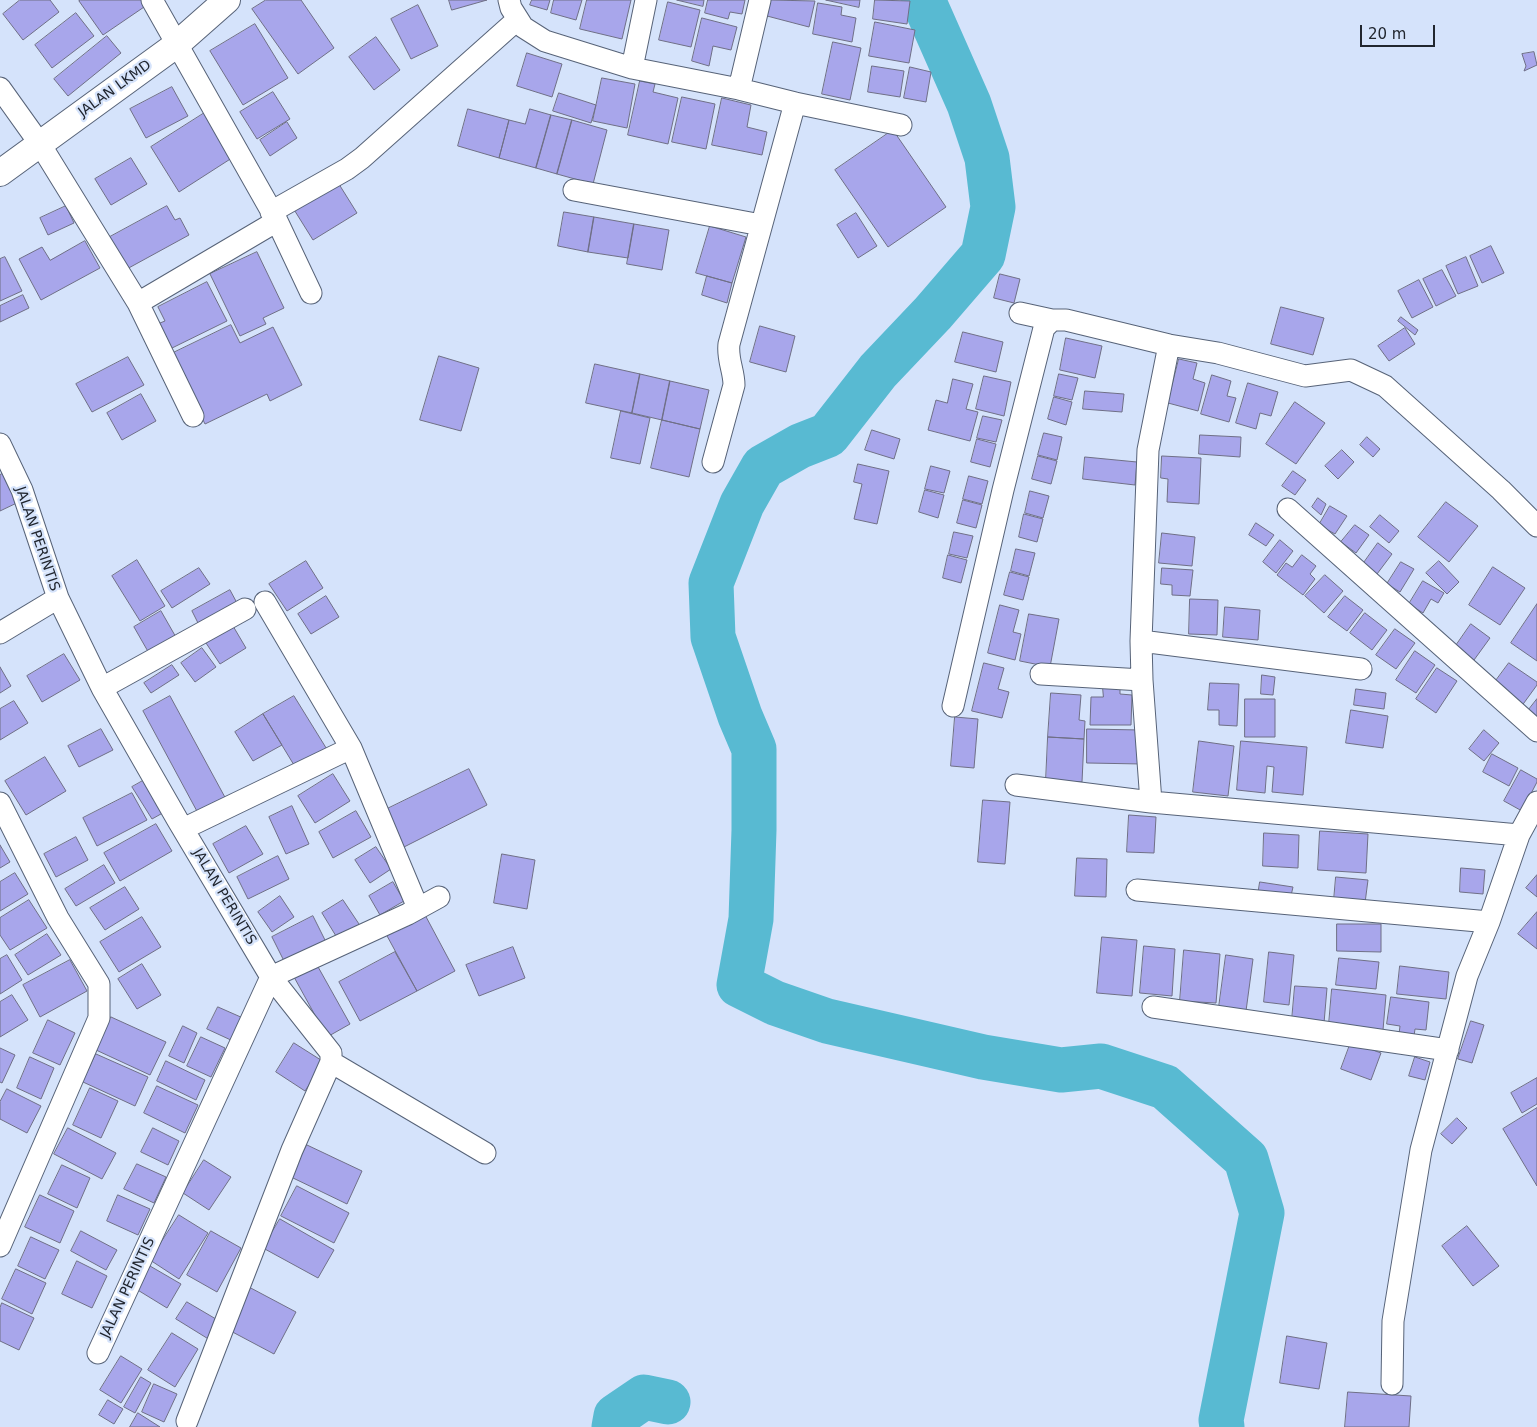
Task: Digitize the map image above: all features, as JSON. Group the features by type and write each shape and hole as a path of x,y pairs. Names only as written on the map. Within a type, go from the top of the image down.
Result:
{"street":[{"path":"152,0 274,217 311,293"},
{"name":"JALAN LKMD","path":"0,173 176,45 227,0"},
{"path":"509,0 510,8 523,27 545,42 632,68 739,89 900,125"},
{"path":"632,68 646,0"},
{"path":"739,89 760,0"},
{"path":"138,303 274,217 362,158 518,19"},
{"path":"0,88 40,144 138,303 193,416"},
{"path":"713,462 734,385 734,377 728,359 729,344 795,103"},
{"path":"574,190 761,225"},
{"path":"1020,313 1052,320 1066,320 1169,345 1218,353 1305,376 1351,370 1385,386 1501,490 1537,526"},
{"path":"953,706 1003,490 1044,328 1052,320"},
{"path":"1151,802 1141,641 1148,450 1169,345"},
{"name":"JALAN PERINTIS","path":"0,444 22,490 58,598 102,688 183,829 272,977 98,1353"},
{"path":"1288,509 1537,731"},
{"path":"0,633 58,598"},
{"path":"265,602 350,748 418,908"},
{"path":"102,688 245,609"},
{"path":"1141,641 1361,669"},
{"path":"1041,674 1142,680"},
{"path":"183,829 350,748"},
{"path":"1016,785 1151,802 1520,835"},
{"path":"1392,1384 1394,1320 1420,1159 1467,976 1489,922 1520,835 1537,802"},
{"path":"0,803 58,918 99,984 99,1018 0,1246"},
{"path":"1137,890 1489,922"},
{"path":"187,1421 292,1150 331,1062 331,1053 272,977 439,897"},
{"path":"1153,1007 1448,1050"},
{"path":"331,1062 485,1153"}],"building":[{"path":"20,0 50,0 59,12 23,40 3,14"},
{"path":"144,0 147,5 103,35 79,1"},
{"path":"266,0 301,0 334,48 298,74 252,9"},
{"path":"449,0 487,0 452,10"},
{"path":"532,0 550,0 547,10 530,5"},
{"path":"554,0 582,0 576,20 551,13"},
{"path":"587,0 631,0 622,39 580,29"},
{"path":"677,0 704,0 703,6"},
{"path":"708,0 745,0 742,14 730,12 728,19 705,13"},
{"path":"771,0 815,1 809,27 767,16"},
{"path":"826,0 860,0 859,7"},
{"path":"875,0 910,1 907,24 873,19"},
{"path":"668,2 700,10 691,47 659,40"},
{"path":"818,3 842,7 841,15 856,18 852,42 813,34"},
{"path":"418,5 438,46 411,59 391,19"},
{"path":"76,13 94,36 52,68 35,45"},
{"path":"702,18 737,27 731,50 713,46 709,66 692,61"},
{"path":"875,22 915,30 909,63 869,56"},
{"path":"255,24 288,78 243,105 210,51"},
{"path":"107,36 121,53 68,96 54,79"},
{"path":"376,37 400,70 374,90 349,57"},
{"path":"833,42 861,48 850,100 822,94"},
{"path":"1534,52 1537,65 1524,71 1526,66 1522,54"},
{"path":"527,53 562,64 552,97 517,86"},
{"path":"872,66 904,71 900,97 868,92"},
{"path":"910,67 931,72 926,102 904,98"},
{"path":"602,78 635,84 627,128 593,121"},
{"path":"640,81 655,84 653,92 678,98 668,144 628,135"},
{"path":"172,87 188,116 146,138 130,109"},
{"path":"273,92 290,119 257,139 240,112"},
{"path":"559,93 596,105 591,123 553,111"},
{"path":"682,97 715,104 706,149 672,142"},
{"path":"722,98 751,105 747,127 767,132 762,155 712,145"},
{"path":"468,109 509,120 499,158 458,146"},
{"path":"530,109 551,115 536,168 499,158 509,120 525,124"},
{"path":"206,112 235,156 179,192 151,147"},
{"path":"551,115 572,120 557,174 536,168"},
{"path":"572,120 607,130 593,184 557,174"},
{"path":"287,122 297,138 270,156 260,140"},
{"path":"893,130 946,207 888,247 835,170"},
{"path":"131,158 147,184 111,205 95,179"},
{"path":"337,181 357,213 313,240 293,208"},
{"path":"66,206 74,223 48,235 40,218"},
{"path":"167,206 175,220 180,218 189,235 125,270 108,238"},
{"path":"564,212 594,217 588,252 558,246"},
{"path":"856,213 877,246 858,258 837,225"},
{"path":"594,217 634,224 628,258 588,252"},
{"path":"634,224 669,230 662,270 627,264"},
{"path":"710,226 746,237 732,283 696,273"},
{"path":"85,241 100,268 41,300 19,259 42,247 50,260"},
{"path":"1491,246 1504,273 1482,283 1470,256"},
{"path":"257,252 284,308 263,318 266,324 240,336 210,274"},
{"path":"5,257 22,291 0,301 0,259"},
{"path":"1466,257 1478,286 1458,294 1446,266"},
{"path":"1442,270 1456,296 1436,306 1423,279"},
{"path":"1000,274 1020,279 1014,303 994,298"},
{"path":"707,276 732,283 727,303 702,295"},
{"path":"1419,280 1433,307 1412,318 1398,291"},
{"path":"207,282 227,321 168,350 155,325 165,321 158,307"},
{"path":"23,295 29,308 0,322 0,306"},
{"path":"1281,307 1324,318 1313,355 1271,344"},
{"path":"1401,317 1418,330 1415,335 1398,321"},
{"path":"231,325 240,343 273,327 302,385 270,401 267,394 205,424 171,354"},
{"path":"760,326 795,336 786,372 750,362"},
{"path":"1405,328 1415,344 1389,361 1378,346"},
{"path":"963,332 1003,342 996,372 955,362"},
{"path":"1066,338 1102,346 1095,378 1060,370"},
{"path":"439,356 479,368 461,431 420,420"},
{"path":"128,357 144,385 92,412 76,384"},
{"path":"1179,359 1197,363 1193,379 1205,383 1198,411 1168,403"},
{"path":"595,364 640,374 632,413 586,403"},
{"path":"640,374 670,381 662,420 632,413"},
{"path":"1059,374 1078,378 1072,400 1054,396"},
{"path":"1212,375 1231,381 1227,396 1236,398 1229,422 1201,414"},
{"path":"984,376 1011,382 1004,416 976,409"},
{"path":"953,379 973,384 966,409 978,412 970,441 928,430 936,400 947,403"},
{"path":"670,381 709,390 700,429 662,420"},
{"path":"1248,383 1278,392 1271,416 1260,413 1256,429 1236,423"},
{"path":"1085,391 1124,394 1122,412 1083,409"},
{"path":"141,394 156,421 122,440 107,413"},
{"path":"1054,397 1072,402 1066,425 1048,419"},
{"path":"1295,402 1325,423 1296,464 1266,444"},
{"path":"621,411 650,418 640,464 611,458"},
{"path":"983,416 1002,420 996,442 977,438"},
{"path":"662,420 700,429 689,477 651,468"},
{"path":"872,430 900,439 894,459 865,450"},
{"path":"1044,433 1062,437 1057,460 1038,455"},
{"path":"1200,435 1241,437 1240,457 1199,454"},
{"path":"1367,437 1380,449 1373,457 1360,445"},
{"path":"977,439 996,444 990,467 971,462"},
{"path":"1342,450 1354,462 1338,479 1325,466"},
{"path":"1038,456 1057,461 1051,484 1032,479"},
{"path":"1162,456 1201,458 1199,504 1167,502 1168,479 1161,478"},
{"path":"1085,457 1137,462 1135,485 1083,479"},
{"path":"858,464 889,471 877,524 854,519 862,484 854,482"},
{"path":"931,466 950,471 944,493 925,489"},
{"path":"8,471 23,500 0,511 0,475"},
{"path":"1293,471 1306,480 1295,495 1282,486"},
{"path":"969,476 988,481 982,504 963,499"},
{"path":"925,490 944,495 938,518 919,512"},
{"path":"1030,491 1049,496 1043,518 1025,513"},
{"path":"1318,498 1326,504 1321,515 1312,507"},
{"path":"963,500 982,505 976,528 957,523"},
{"path":"1446,502 1478,526 1449,562 1418,537"},
{"path":"1330,506 1347,516 1335,534 1319,525"},
{"path":"1024,514 1043,519 1037,542 1019,537"},
{"path":"1380,515 1399,531 1389,543 1370,527"},
{"path":"1256,523 1274,535 1266,546 1249,535"},
{"path":"1355,525 1369,535 1356,553 1341,542"},
{"path":"954,532 973,536 967,558 949,554"},
{"path":"1162,533 1195,537 1192,566 1159,563"},
{"path":"1280,540 1293,551 1276,573 1263,562"},
{"path":"1378,543 1392,554 1377,574 1363,564"},
{"path":"1016,549 1035,553 1029,576 1011,571"},
{"path":"948,555 967,560 961,583 943,578"},
{"path":"1302,555 1316,566 1310,574 1315,579 1303,595 1277,575 1286,563 1292,567"},
{"path":"137,560 165,606 140,621 112,576"},
{"path":"306,561 323,588 287,611 269,584"},
{"path":"1439,561 1459,582 1447,594 1426,573"},
{"path":"1401,562 1414,569 1400,592 1387,584"},
{"path":"1493,567 1525,588 1500,625 1469,605"},
{"path":"199,568 210,584 172,608 161,591"},
{"path":"1162,568 1193,570 1190,596 1172,595 1172,585 1161,584"},
{"path":"1010,572 1029,577 1023,600 1004,595"},
{"path":"1325,575 1343,591 1324,613 1305,596"},
{"path":"1423,581 1444,593 1438,603 1431,599 1423,613 1409,604"},
{"path":"230,590 237,603 199,625 192,611"},
{"path":"326,596 339,617 311,634 298,614"},
{"path":"1345,596 1363,610 1347,631 1328,617"},
{"path":"1190,599 1218,600 1217,635 1189,634"},
{"path":"1537,604 1537,661 1511,643"},
{"path":"1000,605 1019,610 1013,632 1021,634 1015,660 988,653"},
{"path":"1225,607 1260,610 1258,640 1223,637"},
{"path":"161,611 177,639 150,655 134,627"},
{"path":"1365,613 1387,630 1372,650 1350,633"},
{"path":"1029,614 1059,619 1050,667 1020,661"},
{"path":"1471,624 1490,638 1474,660 1455,647"},
{"path":"233,626 246,648 220,664 206,643"},
{"path":"1395,629 1415,643 1396,669 1376,655"},
{"path":"202,648 216,667 195,682 181,663"},
{"path":"1415,651 1435,665 1416,693 1396,680"},
{"path":"64,654 80,680 42,702 27,676"},
{"path":"984,663 1004,668 998,689 1009,692 1002,718 972,711"},
{"path":"1509,663 1537,682 1537,685 1521,707 1492,686"},
{"path":"172,665 179,675 151,693 144,683"},
{"path":"0,667 11,686 0,693"},
{"path":"1437,668 1457,681 1436,713 1416,699"},
{"path":"1262,675 1275,677 1273,695 1261,694"},
{"path":"1210,683 1239,684 1237,726 1219,725 1219,710 1208,710"},
{"path":"1103,688 1120,688 1120,694 1132,695 1131,725 1090,725 1091,697 1103,697"},
{"path":"1356,689 1386,693 1384,709 1354,705"},
{"path":"1051,693 1081,695 1079,720 1085,721 1084,739 1048,737"},
{"path":"170,696 227,801 199,815 143,711"},
{"path":"294,696 328,751 297,770 263,714"},
{"path":"1245,699 1275,699 1275,737 1245,737"},
{"path":"1537,699 1537,719 1527,712"},
{"path":"14,701 28,723 0,740 0,709"},
{"path":"1351,710 1388,716 1383,748 1346,743"},
{"path":"263,714 282,745 253,761 235,732"},
{"path":"955,717 978,719 974,768 951,766"},
{"path":"101,729 113,750 79,767 68,746"},
{"path":"1087,729 1141,730 1142,764 1087,763"},
{"path":"1484,730 1499,743 1484,761 1469,749"},
{"path":"1048,737 1084,739 1082,782 1046,780"},
{"path":"1199,741 1234,746 1228,796 1193,792"},
{"path":"1241,741 1307,747 1303,795 1272,792 1274,767 1267,766 1265,793 1237,790"},
{"path":"1492,754 1518,768 1509,786 1483,772"},
{"path":"45,757 66,791 26,815 5,781"},
{"path":"469,769 487,805 404,847 385,810"},
{"path":"1521,770 1537,779 1522,811 1504,801"},
{"path":"333,774 350,801 315,823 298,796"},
{"path":"148,778 168,810 152,819 132,787"},
{"path":"132,793 147,820 97,846 83,818"},
{"path":"983,800 1010,802 1005,864 978,862"},
{"path":"292,806 309,844 286,854 269,817"},
{"path":"356,811 371,837 333,858 319,832"},
{"path":"1129,815 1156,817 1154,853 1127,852"},
{"path":"156,824 172,851 120,881 104,853"},
{"path":"246,826 263,854 229,873 213,844"},
{"path":"1320,831 1368,834 1366,873 1318,870"},
{"path":"1264,833 1299,835 1298,868 1263,866"},
{"path":"76,837 88,860 56,877 44,854"},
{"path":"0,845 10,862 0,868"},
{"path":"376,847 391,869 370,883 355,860"},
{"path":"502,854 535,860 527,909 494,903"},
{"path":"278,856 289,879 248,899 237,877"},
{"path":"1077,858 1107,859 1106,897 1075,896"},
{"path":"104,865 115,883 76,906 65,889"},
{"path":"1461,868 1485,870 1483,894 1460,892"},
{"path":"15,873 28,894 0,911 0,882"},
{"path":"1537,875 1537,897 1526,888"},
{"path":"1336,877 1368,880 1365,903 1334,900"},
{"path":"393,882 404,901 380,915 369,896"},
{"path":"1260,882 1293,887 1290,900 1258,895"},
{"path":"125,887 139,909 105,930 90,908"},
{"path":"280,896 294,917 272,932 258,912"},
{"path":"29,900 47,928 10,950 0,935 0,918"},
{"path":"343,900 361,927 339,941 322,913"},
{"path":"1537,912 1537,949 1518,934"},
{"path":"424,913 455,971 417,991 386,934"},
{"path":"313,916 327,944 286,965 272,937"},
{"path":"142,917 161,947 119,972 100,942"},
{"path":"1337,924 1381,924 1381,952 1337,951"},
{"path":"47,934 61,955 28,975 15,955"},
{"path":"1102,937 1137,940 1132,996 1097,993"},
{"path":"1144,946 1175,949 1172,996 1140,993"},
{"path":"513,947 525,978 479,996 466,965"},
{"path":"1184,950 1220,954 1216,1003 1180,1001"},
{"path":"395,952 417,991 360,1021 339,982"},
{"path":"1269,952 1294,955 1289,1005 1264,1002"},
{"path":"7,955 22,980 0,994 0,959"},
{"path":"1226,955 1253,959 1246,1011 1219,1007"},
{"path":"1339,958 1379,962 1376,989 1336,985"},
{"path":"70,960 87,991 40,1017 23,985"},
{"path":"142,964 161,995 137,1009 118,979"},
{"path":"317,965 350,1024 327,1037 294,977"},
{"path":"1400,966 1449,972 1446,999 1397,994"},
{"path":"1295,986 1327,988 1324,1023 1292,1020"},
{"path":"1332,989 1386,995 1383,1030 1329,1024"},
{"path":"12,995 28,1020 0,1037 0,1002"},
{"path":"1391,997 1429,1002 1426,1030 1415,1029 1414,1036 1399,1034 1400,1026 1387,1024"},
{"path":"218,1007 243,1018 233,1041 207,1029"},
{"path":"111,1017 166,1042 150,1075 96,1050"},
{"path":"48,1020 75,1033 60,1065 33,1053"},
{"path":"1471,1021 1484,1025 1472,1063 1458,1059"},
{"path":"183,1026 197,1033 184,1063 169,1056"},
{"path":"201,1037 225,1048 211,1077 187,1066"},
{"path":"1351,1042 1381,1053 1371,1080 1341,1069"},
{"path":"294,1043 324,1062 305,1091 276,1072"},
{"path":"0,1048 15,1055 2,1083 0,1082"},
{"path":"96,1054 148,1077 135,1106 83,1082"},
{"path":"30,1057 54,1068 41,1099 17,1088"},
{"path":"1415,1057 1430,1062 1425,1080 1409,1076"},
{"path":"166,1061 205,1080 196,1100 157,1081"},
{"path":"1537,1078 1537,1104 1522,1113 1511,1093"},
{"path":"157,1086 198,1105 185,1133 144,1113"},
{"path":"90,1088 118,1101 101,1138 73,1125"},
{"path":"7,1089 41,1106 27,1133 0,1119 0,1102"},
{"path":"1537,1108 1537,1186 1503,1129"},
{"path":"1457,1118 1467,1128 1452,1144 1441,1134"},
{"path":"68,1128 116,1153 102,1179 54,1154"},
{"path":"153,1128 179,1141 168,1165 141,1152"},
{"path":"307,1145 362,1171 347,1204 291,1177"},
{"path":"204,1160 231,1177 209,1210 183,1193"},
{"path":"137,1164 166,1177 154,1203 124,1189"},
{"path":"62,1165 90,1178 77,1208 48,1194"},
{"path":"297,1186 349,1213 334,1243 281,1216"},
{"path":"40,1195 74,1211 60,1243 25,1227"},
{"path":"118,1195 150,1209 138,1235 107,1221"},
{"path":"179,1215 208,1233 179,1279 150,1260"},
{"path":"280,1219 334,1250 318,1278 263,1248"},
{"path":"1467,1226 1499,1266 1473,1286 1442,1246"},
{"path":"81,1231 117,1250 106,1270 71,1251"},
{"path":"211,1231 241,1248 217,1292 187,1275"},
{"path":"31,1237 59,1250 45,1279 18,1266"},
{"path":"77,1261 107,1276 92,1308 62,1294"},
{"path":"150,1266 181,1284 167,1308 136,1289"},
{"path":"16,1269 46,1283 32,1314 2,1299"},
{"path":"247,1286 296,1312 274,1354 225,1328"},
{"path":"187,1302 221,1322 210,1340 176,1319"},
{"path":"2,1303 34,1318 19,1350 0,1341 0,1308"},
{"path":"172,1333 198,1349 175,1387 148,1370"},
{"path":"1287,1336 1327,1343 1319,1389 1280,1383"},
{"path":"121,1356 142,1369 121,1403 100,1390"},
{"path":"141,1377 151,1383 135,1413 124,1407"},
{"path":"154,1384 177,1394 164,1422 142,1412"},
{"path":"1348,1392 1411,1396 1409,1427 1345,1427"},
{"path":"108,1400 123,1409 114,1424 99,1415"},
{"path":"138,1413 160,1427 130,1427"}],"waterway":[{"path":"923,0 969,104 987,158 993,207 983,255 933,313 878,371 828,435 800,446 763,467 742,504 711,583 713,637 740,716 754,749 751,919 739,985 775,1003 827,1021 983,1057 1061,1070 1101,1066 1165,1087 1246,1159 1262,1213 1221,1420 1222,1427"},
{"path":"614,1427 616,1416 644,1397 668,1402"}]}
